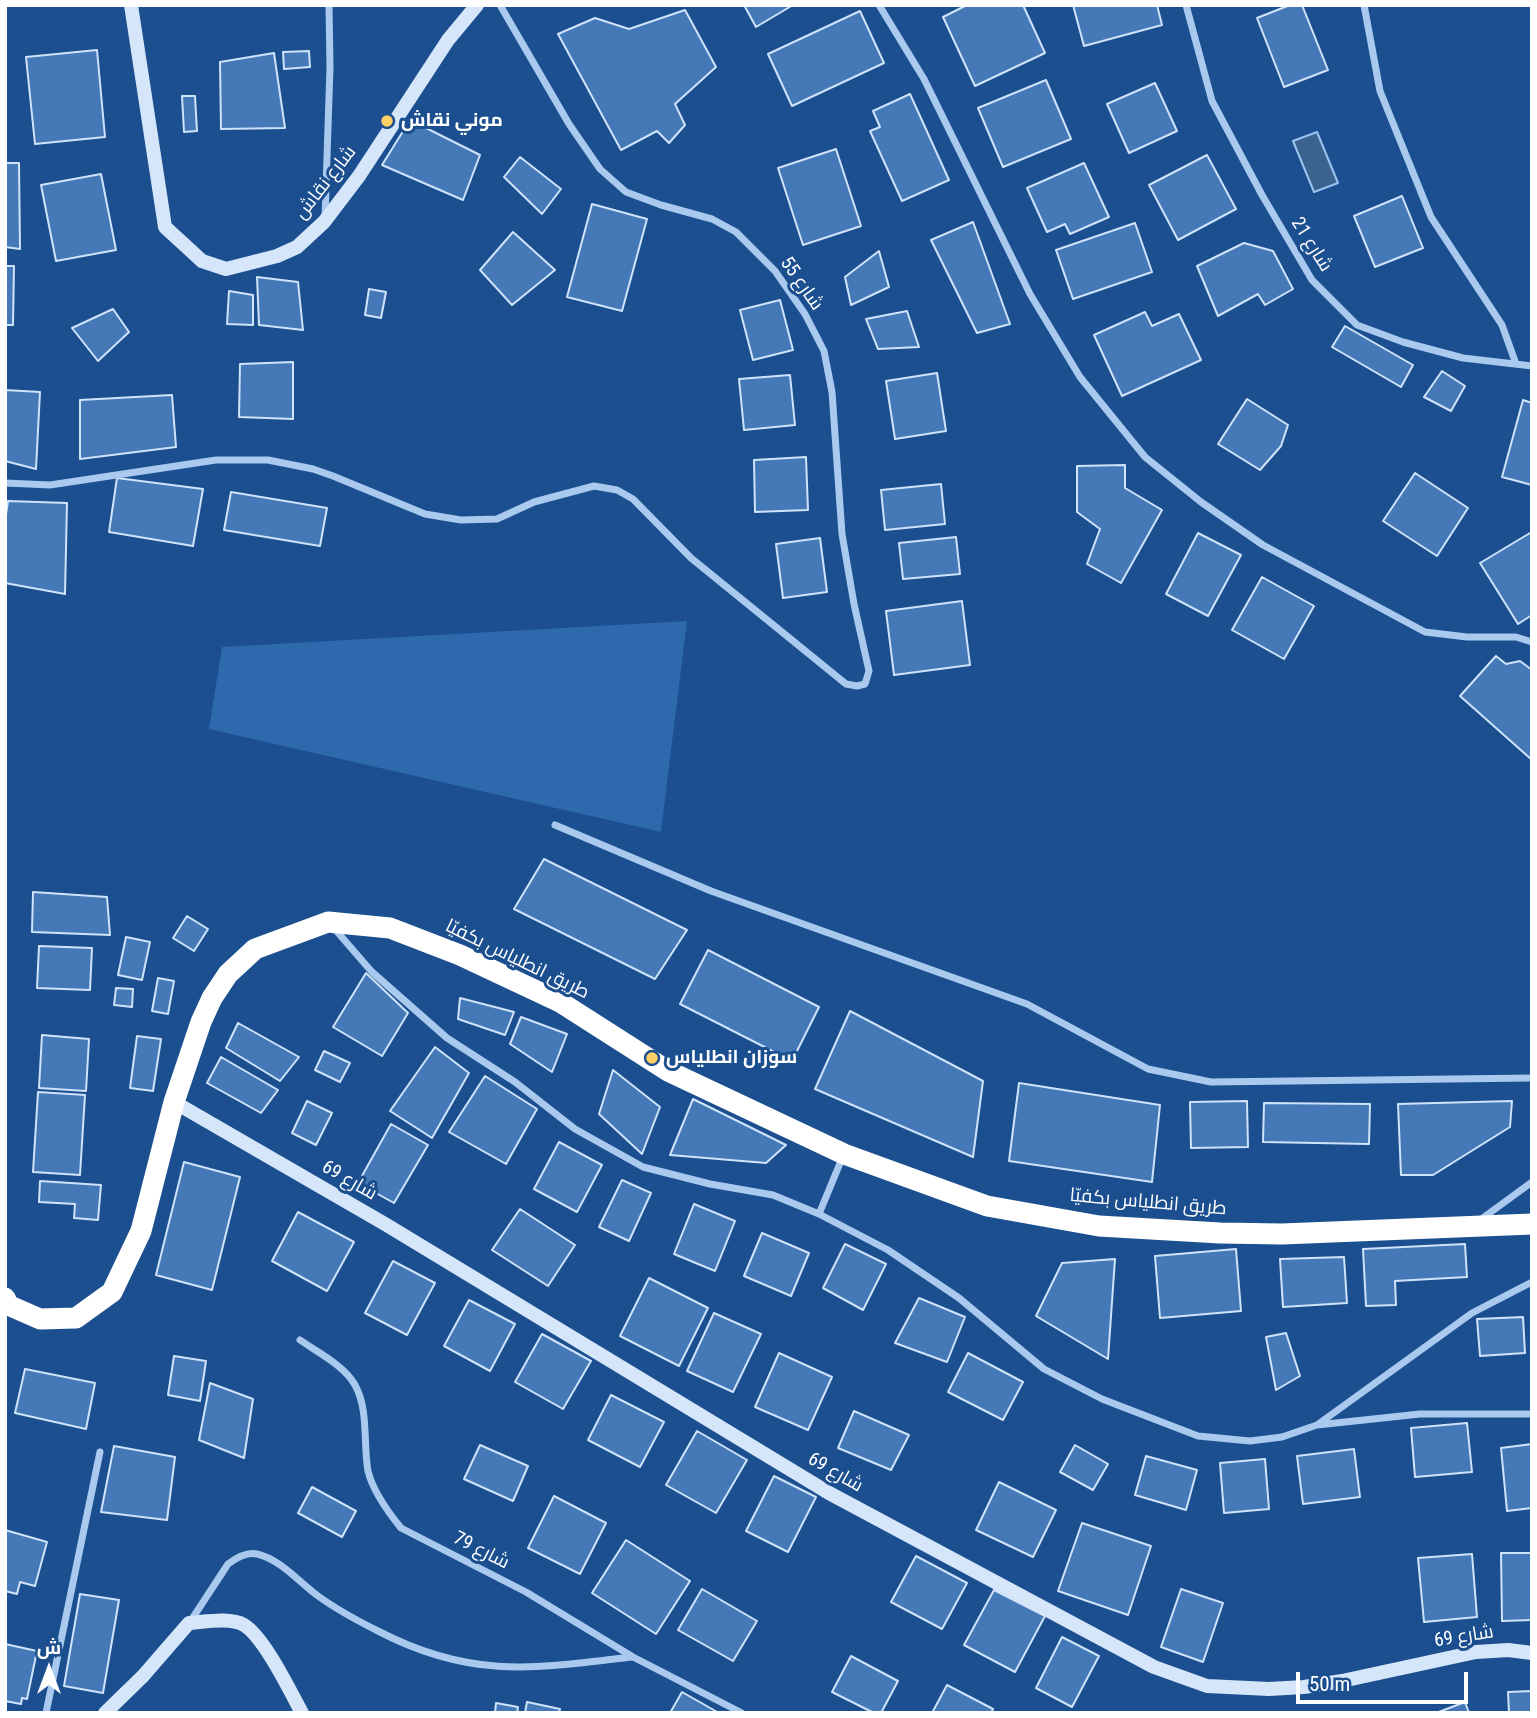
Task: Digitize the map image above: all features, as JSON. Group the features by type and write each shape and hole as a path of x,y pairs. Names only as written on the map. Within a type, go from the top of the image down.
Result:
{"highway":[{"name":"طريق انطلياس بكفيّا","path":"5,1298 8,1305 40,1319 76,1318 112,1292 141,1231 174,1102 201,1022 228,974 255,949 328,922 390,928 460,955 560,1002 668,1071 844,1154 986,1206 1099,1226 1282,1234 1532,1224"}],"street":[{"name":"شارع نقاش","path":"131,5 165,227 202,261 226,270 277,256 297,247 324,222 359,176 448,40 477,5"},
{"path":"324,222 330,67 329,5"},
{"name":"شارع 55","path":"5,483 50,485 216,460 268,460 323,473 425,514 461,520 497,519 534,502 594,486 617,490 633,499 691,558 846,684 865,684 869,671 842,534 832,392 824,351 805,314 775,271 736,232 712,219 626,192 600,169 569,124 500,5"},
{"path":"878,5 924,79 1030,294 1080,377 1145,457 1201,502 1263,545 1425,632 1468,637 1516,637 1532,642"},
{"name":"شارع 21","path":"1186,5 1212,101 1312,281 1357,325 1404,342 1463,358 1532,366"},
{"path":"1364,5 1380,91 1431,217 1502,325 1516,365"},
{"path":"555,825 711,891 1027,1004 1148,1069 1211,1082 1532,1078"},
{"path":"328,922 372,972 447,1038 515,1082 575,1129 643,1167 710,1184 773,1195 819,1214 888,1250 959,1298 1044,1369 1102,1399 1198,1436 1250,1441 1282,1437 1317,1425 1420,1414 1532,1414"},
{"name":"شارع 69","path":"174,1102 385,1224 829,1493 1154,1667 1208,1686 1304,1688 1476,1652 1508,1650 1532,1653"},
{"path":"819,1214 844,1154"},
{"path":"1474,1225 1532,1182"},
{"path":"1317,1425 1472,1312 1532,1282"},
{"name":"شارع 79","path":"300,1340 343,1371 355,1384 363,1410 369,1473 388,1512 401,1528 526,1592 633,1657 742,1713"},
{"path":"46,1713 100,1452"},
{"path":"105,1713 143,1676 190,1623 228,1564 237,1557 255,1554 270,1559 320,1598 377,1630 417,1650 455,1661 508,1668 560,1666 633,1657"},
{"path":"190,1623 223,1621 243,1624 259,1639 302,1713"}],"shaded area":[{"path":"1317,132 1338,183 1314,192 1293,141"},
{"path":"687,621 661,832 209,729 222,647"}],"building":[{"path":"744,5 793,5 756,27"},
{"path":"967,5 1023,5 1045,53 975,86 943,17"},
{"path":"1073,5 1157,5 1162,25 1084,46"},
{"path":"1290,5 1302,5 1328,70 1284,87 1257,18"},
{"path":"685,10 716,67 675,104 685,125 669,143 657,131 621,150 558,34 595,18 629,29"},
{"path":"860,11 884,63 792,106 768,54"},
{"path":"97,50 105,137 35,144 26,57"},
{"path":"309,51 310,67 284,69 283,52"},
{"path":"274,53 285,128 221,129 220,62"},
{"path":"1046,80 1071,139 1003,167 978,108"},
{"path":"1155,83 1177,131 1129,153 1107,104"},
{"path":"910,94 949,180 902,201 870,131 880,127 873,111"},
{"path":"182,96 195,96 197,131 184,132"},
{"path":"410,120 480,155 463,200 382,165"},
{"path":"836,149 861,226 803,245 778,168"},
{"path":"1207,155 1236,209 1178,240 1149,185"},
{"path":"520,157 561,189 542,214 504,177"},
{"path":"5,163 19,163 20,249 5,247"},
{"path":"1084,163 1109,217 1070,234 1065,224 1047,232 1027,188"},
{"path":"101,174 116,250 56,261 41,185"},
{"path":"1402,196 1423,248 1375,267 1354,216"},
{"path":"592,204 647,219 622,311 567,297"},
{"path":"973,222 1010,324 977,333 931,240"},
{"path":"1135,223 1152,272 1073,299 1056,250"},
{"path":"513,232 555,270 512,305 480,270"},
{"path":"1244,243 1273,251 1293,289 1265,305 1258,294 1218,316 1197,266"},
{"path":"879,251 889,287 851,305 845,277"},
{"path":"5,266 14,266 13,325 5,325"},
{"path":"257,277 298,282 303,330 259,325"},
{"path":"369,289 386,292 381,318 365,315"},
{"path":"229,291 253,295 253,325 227,324"},
{"path":"780,300 793,350 753,360 740,310"},
{"path":"113,309 129,332 98,361 72,328"},
{"path":"907,311 919,347 878,349 866,319"},
{"path":"1145,312 1152,326 1179,314 1201,360 1122,396 1094,335"},
{"path":"1345,326 1413,365 1401,387 1332,347"},
{"path":"293,362 293,419 239,417 240,364"},
{"path":"1442,371 1465,386 1451,411 1424,397"},
{"path":"937,373 946,431 895,439 886,381"},
{"path":"790,375 795,425 744,430 739,379"},
{"path":"5,390 40,392 36,469 5,461"},
{"path":"172,395 176,447 80,459 80,400"},
{"path":"1247,399 1288,425 1281,446 1260,470 1218,444"},
{"path":"1523,400 1532,403 1532,485 1502,477"},
{"path":"806,457 808,510 755,512 754,460"},
{"path":"1125,465 1125,488 1162,510 1121,583 1087,564 1100,529 1077,512 1077,466"},
{"path":"1415,473 1468,508 1437,556 1383,521"},
{"path":"117,478 203,489 193,546 109,532"},
{"path":"941,484 945,524 885,530 881,490"},
{"path":"231,492 327,508 320,546 224,530"},
{"path":"8,501 67,503 65,594 5,583 5,521"},
{"path":"1198,533 1241,555 1208,616 1166,594"},
{"path":"1530,533 1532,615 1518,624 1480,563"},
{"path":"956,537 960,574 903,579 899,543"},
{"path":"820,538 827,592 783,598 776,544"},
{"path":"1262,577 1314,606 1284,659 1232,630"},
{"path":"962,601 970,665 894,675 886,611"},
{"path":"1496,656 1506,664 1520,661 1532,670 1532,760 1460,696"},
{"path":"544,859 687,930 655,979 514,909"},
{"path":"33,892 107,897 110,935 32,932"},
{"path":"187,916 208,929 194,951 173,938"},
{"path":"126,937 150,942 142,980 118,975"},
{"path":"39,946 92,948 90,990 37,988"},
{"path":"708,950 819,1007 792,1061 680,1004"},
{"path":"366,973 408,1013 382,1056 333,1027"},
{"path":"158,978 174,981 168,1014 152,1011"},
{"path":"116,988 133,989 132,1007 114,1005"},
{"path":"460,998 514,1012 505,1035 458,1019"},
{"path":"850,1011 983,1081 973,1157 815,1089"},
{"path":"521,1017 567,1034 552,1072 510,1044"},
{"path":"238,1023 299,1057 280,1081 226,1048"},
{"path":"42,1035 89,1039 86,1091 39,1088"},
{"path":"137,1036 161,1039 153,1091 130,1088"},
{"path":"435,1047 469,1073 432,1138 390,1111"},
{"path":"324,1051 350,1063 340,1082 315,1070"},
{"path":"221,1057 278,1090 261,1113 207,1083"},
{"path":"613,1070 660,1107 642,1154 599,1114"},
{"path":"485,1076 537,1109 506,1164 449,1132"},
{"path":"1019,1083 1160,1105 1152,1182 1009,1161"},
{"path":"38,1092 85,1095 80,1175 33,1172"},
{"path":"693,1099 786,1145 766,1163 670,1155"},
{"path":"307,1101 332,1113 316,1145 292,1133"},
{"path":"1247,1101 1248,1147 1191,1148 1190,1102"},
{"path":"1512,1101 1510,1127 1433,1175 1401,1175 1398,1104"},
{"path":"1264,1103 1370,1104 1369,1144 1263,1142"},
{"path":"391,1124 428,1145 394,1203 358,1183"},
{"path":"559,1142 602,1165 577,1212 534,1189"},
{"path":"184,1162 240,1177 212,1290 156,1275"},
{"path":"622,1180 651,1193 629,1241 599,1227"},
{"path":"40,1181 101,1185 98,1220 74,1218 75,1204 39,1202"},
{"path":"694,1204 735,1221 715,1271 674,1254"},
{"path":"520,1209 575,1245 548,1286 492,1250"},
{"path":"298,1212 354,1242 327,1291 272,1261"},
{"path":"762,1233 809,1253 791,1296 744,1276"},
{"path":"845,1244 886,1264 863,1310 823,1288"},
{"path":"1465,1244 1467,1277 1395,1281 1396,1305 1366,1306 1363,1249"},
{"path":"1236,1249 1241,1311 1160,1318 1155,1256"},
{"path":"1344,1257 1347,1303 1283,1307 1280,1259"},
{"path":"1115,1259 1108,1359 1036,1316 1062,1263"},
{"path":"393,1261 435,1283 407,1335 365,1313"},
{"path":"649,1278 708,1308 679,1366 620,1336"},
{"path":"919,1298 965,1317 947,1362 895,1343"},
{"path":"469,1300 515,1324 490,1371 444,1346"},
{"path":"714,1313 761,1334 733,1392 687,1371"},
{"path":"1523,1317 1525,1353 1480,1356 1477,1319"},
{"path":"1286,1333 1300,1376 1276,1390 1266,1337"},
{"path":"542,1334 591,1361 563,1409 515,1382"},
{"path":"779,1353 832,1377 808,1430 755,1407"},
{"path":"968,1353 1023,1382 1003,1420 948,1392"},
{"path":"174,1356 206,1361 200,1401 168,1395"},
{"path":"25,1369 95,1383 86,1429 15,1413"},
{"path":"210,1383 253,1399 244,1458 199,1440"},
{"path":"611,1395 664,1422 640,1467 588,1440"},
{"path":"854,1411 909,1435 891,1470 838,1448"},
{"path":"1467,1423 1472,1472 1415,1477 1411,1428"},
{"path":"697,1431 747,1460 716,1513 666,1485"},
{"path":"1532,1444 1532,1508 1507,1511 1501,1448"},
{"path":"480,1445 528,1466 513,1501 464,1479"},
{"path":"1075,1445 1108,1464 1093,1490 1060,1472"},
{"path":"114,1446 175,1457 167,1520 101,1512"},
{"path":"1354,1449 1360,1497 1303,1504 1297,1456"},
{"path":"1146,1456 1197,1470 1186,1510 1135,1495"},
{"path":"1265,1459 1269,1509 1224,1513 1220,1463"},
{"path":"774,1476 816,1497 788,1552 746,1531"},
{"path":"999,1482 1056,1510 1033,1557 976,1530"},
{"path":"312,1487 356,1511 342,1537 298,1513"},
{"path":"554,1496 606,1523 580,1574 528,1548"},
{"path":"1082,1523 1151,1546 1128,1615 1058,1591"},
{"path":"5,1530 47,1542 35,1586 20,1582 17,1594 5,1591"},
{"path":"626,1540 690,1581 656,1634 592,1593"},
{"path":"1501,1553 1532,1553 1532,1620 1502,1621"},
{"path":"1472,1554 1477,1617 1424,1622 1418,1558"},
{"path":"916,1556 967,1583 942,1629 891,1602"},
{"path":"702,1589 757,1621 733,1661 678,1630"},
{"path":"1181,1589 1223,1603 1203,1662 1161,1647"},
{"path":"994,1590 1045,1616 1015,1672 964,1645"},
{"path":"80,1594 119,1600 103,1693 64,1686"},
{"path":"1062,1637 1099,1656 1072,1707 1036,1688"},
{"path":"5,1644 37,1651 27,1699 22,1698 21,1704 5,1701"},
{"path":"851,1656 898,1681 881,1713 874,1713 832,1692"},
{"path":"947,1685 993,1709 991,1713 932,1713"},
{"path":"1532,1691 1532,1713 1509,1713 1508,1692"},
{"path":"682,1692 719,1713 670,1713"},
{"path":"527,1702 560,1709 559,1713 525,1713"},
{"path":"1465,1702 1469,1713 1436,1713"},
{"path":"496,1703 518,1707 517,1713 495,1713"}],"place":[{"name":"موني نقاش","path":"387,121"},
{"name":"سوزان انطلياس","path":"652,1058"}]}
